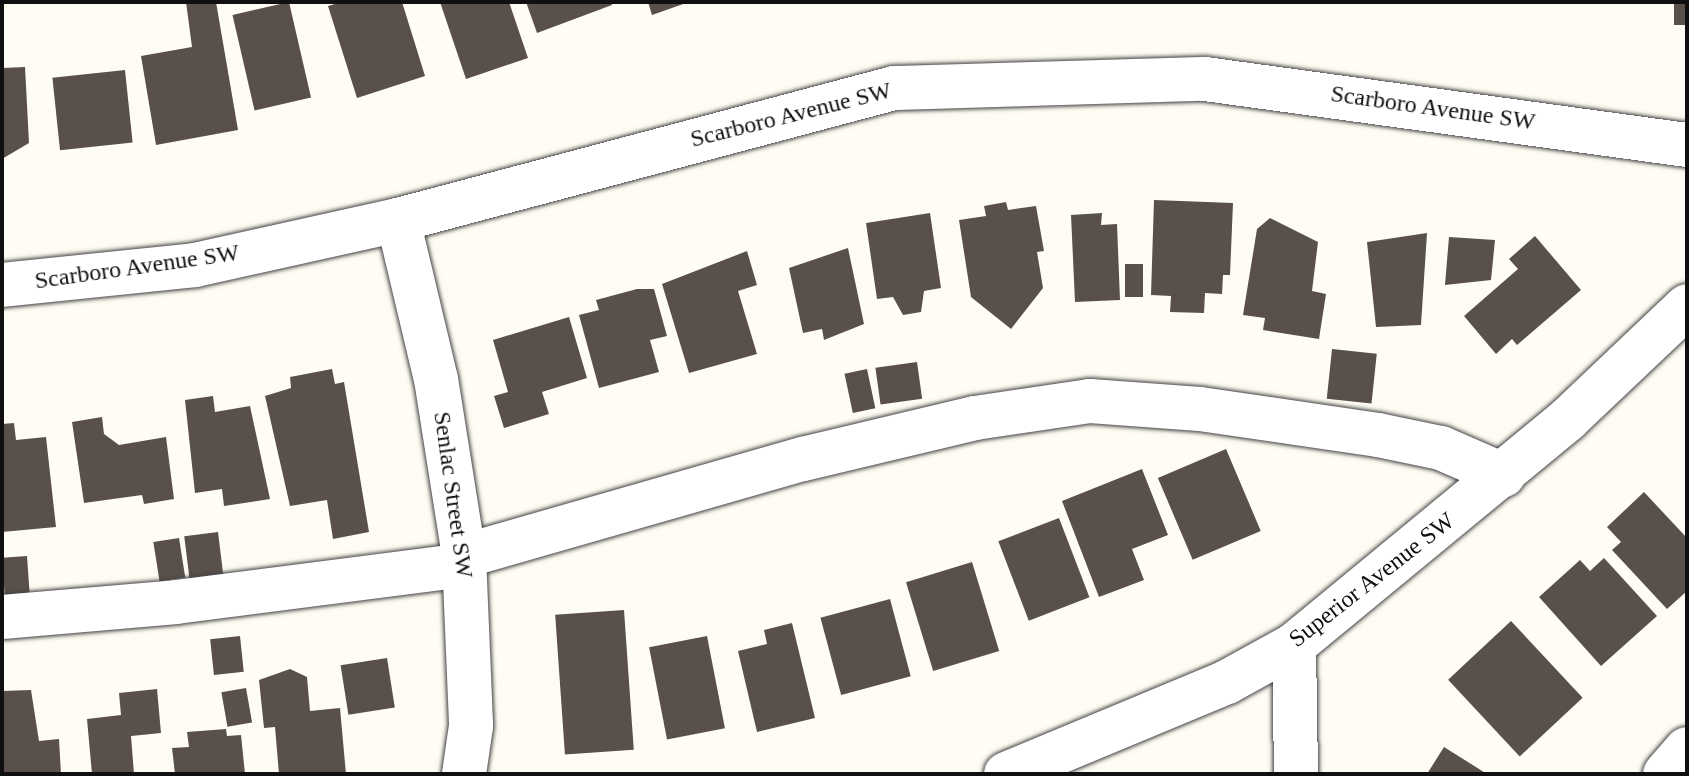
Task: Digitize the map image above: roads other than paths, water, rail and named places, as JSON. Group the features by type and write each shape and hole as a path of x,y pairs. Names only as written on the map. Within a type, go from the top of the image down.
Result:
{"street":[{"name":"Scarboro Avenue SW","path":"2,285 195,265 398,220 736,126 909,87 1205,79 1687,145"},
{"name":"Senlac Street SW","path":"398,220 436,379 465,560 471,726 464,774"},
{"name":"Superior Avenue SW","path":"1006,774 1227,682 1294,645 1503,475 1687,306"},
{"path":"2,617 176,602 465,560 817,456 975,418 1090,401 1200,409 1378,435 1441,448 1503,475"},
{"path":"1294,645 1296,774"},
{"path":"1665,774 1687,749"}]}
